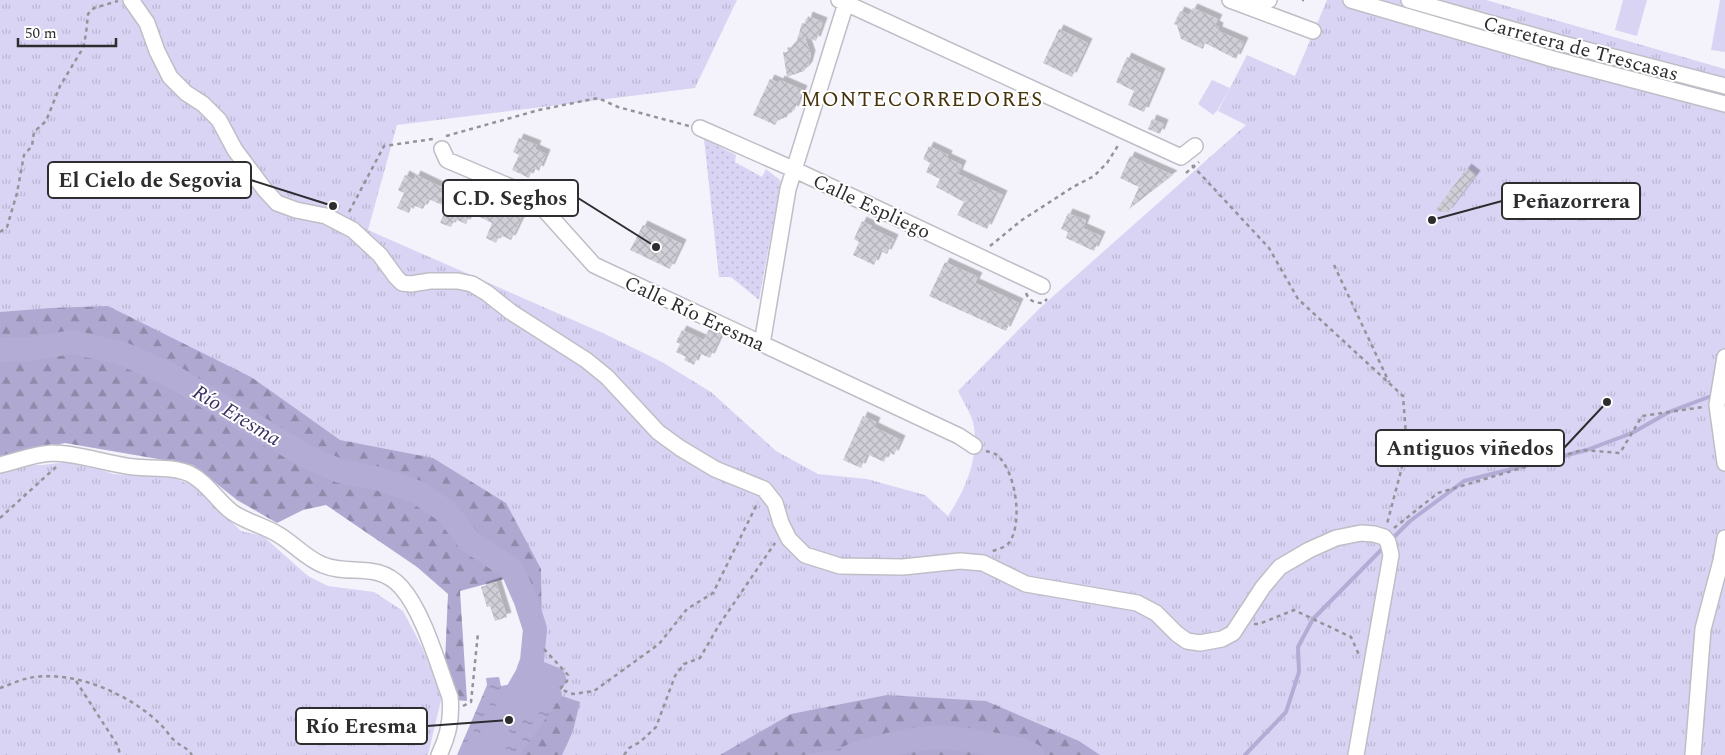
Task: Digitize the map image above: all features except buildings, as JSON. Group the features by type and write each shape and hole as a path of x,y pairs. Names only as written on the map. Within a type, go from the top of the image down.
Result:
{"street":[{"path":"131,0 147,23 157,51 170,77 186,93 203,104 218,120 235,150 277,203 296,210 326,216 353,230 380,255 402,283 458,280 472,284 586,360 607,377 658,432 680,448 715,469 764,489 775,503 789,539 805,555 840,566 903,568 960,561 982,563 1026,584 1136,603 1156,613 1177,634 1187,641 1200,643 1222,639 1233,633 1263,587 1280,567 1309,550 1336,538 1361,533 1384,537 1388,542 1391,555 1356,755"},
{"path":"1230,0 1313,31"},
{"path":"1248,6 1269,0"},
{"path":"1351,0 1553,59 1725,104"},
{"name":"Carretera de Trescasas","path":"1409,0 1530,35 1725,86"},
{"path":"762,344 788,189 844,1 1181,157 1196,146"},
{"name":"Calle Espliego","path":"700,128 794,169 1042,286"},
{"name":"Calle Río Eresma","path":"442,141 448,160 532,196 594,265 959,436 974,446"},
{"path":"1725,357 1717,405 1725,463"},
{"path":"0,465 44,454 70,455 132,467 189,474 201,481 232,511 279,535 322,565 337,569 370,571 390,577 400,586 413,603 450,697 451,708 448,728 440,755"},
{"path":"1693,755 1703,629 1721,577 1725,538"}],"path":[{"path":"0,232 7,227 17,193 24,155 32,146 34,132 46,121 60,86 83,48 88,14 94,8 122,0"},
{"path":"342,225 384,146 442,141 539,110 598,98 618,107 700,128"},
{"path":"978,256 1022,220 1094,176 1107,164 1128,132"},
{"path":"1183,155 1269,248 1298,299 1403,396 1407,448 1384,537"},
{"path":"1186,173 1199,162"},
{"path":"1334,265 1390,384"},
{"path":"1384,537 1438,493 1582,450 1620,453 1642,416 1717,405"},
{"path":"974,446 997,455 1008,473 1016,496 1016,528 1012,536 1007,545 986,554"},
{"path":"0,518 70,455"},
{"path":"544,649 568,675 567,681 560,689 573,694 594,691 658,644 687,609 713,593 760,498"},
{"path":"624,755 629,748 640,742 656,727 675,676 684,664 700,658 718,625 784,529"},
{"path":"1240,624 1259,624 1294,610 1351,637 1369,680"},
{"path":"451,708 461,708 471,702 478,633"},
{"path":"0,688 30,678 60,677 100,686 133,702 162,726 176,743 187,747 192,755"},
{"path":"76,681 118,746 120,755"}],"green space":[{"path":"0,0 737,0 695,88 397,125 368,230 605,334 662,362 711,392 776,451 818,474 867,479 925,495 948,516 960,496 969,474 975,439 970,414 958,391 1041,307 1246,125 1218,111 1247,55 1295,76 1327,0 1486,0 1725,69 1725,755 1032,755 1023,750 964,739 940,737 899,742 853,755 481,755 527,675 532,658 535,628 529,606 512,569 0,350"},
{"path":"1623,0 1647,0 1637,36 1615,30"},
{"path":"1720,0 1725,0 1725,52 1711,50"},
{"path":"1212,80 1230,88 1213,115 1198,104"},
{"path":"704,139 736,155 735,162 762,177 766,169 781,181 759,300 731,277 719,277"},
{"path":"108,306 251,377 340,440 433,458 506,503 541,569 542,644 523,652 527,630 519,575 460,591 467,701 454,700 445,662 448,594 417,567 326,505 303,510 277,523 237,500 193,465 65,443 0,458 0,312"},
{"path":"76,461 113,474 174,478 194,486 241,531 263,536 308,576 328,586 374,592 403,611 422,647 442,696 428,755 0,755 0,466 42,465"},
{"path":"887,695 986,701 1079,741 1100,755 882,755 991,736 906,735 824,755 720,755 791,714"},
{"path":"562,696 580,702 573,731 562,755 510,755"}],"water":[{"path":"520,672 560,689 562,696 520,755 457,755 487,685 486,678 499,677 501,686 517,683"},
{"path":"884,746 860,755 803,755 838,749"}],"waterway":[{"name":"Río Eresma","path":"0,350 31,349 72,342 121,353 167,373 307,457 340,471 380,479 417,492 447,512 469,541 512,569 526,601 535,629 532,661 527,675 481,755"},
{"path":"1390,541 1410,521 1464,481 1587,450 1632,433 1669,412 1714,395"},
{"path":"1245,755 1286,712 1299,672 1298,647 1313,619 1385,546"},
{"path":"528,705 542,697 554,679 529,669"},
{"name":"Río Eresma","path":"853,755 900,742 940,737 964,739 1023,750 1032,755"}],"place":[{"name":"El Cielo de Segovia","path":"333,206"},
{"name":"Peñazorrera","path":"1432,220"},
{"name":"C.D. Seghos","path":"656,247"},
{"name":"Antiguos viñedos","path":"1607,402"},
{"name":"Río Eresma","path":"509,720"}],"district":[{"name":"MONTECORREDORES","path":"922,99"}]}
